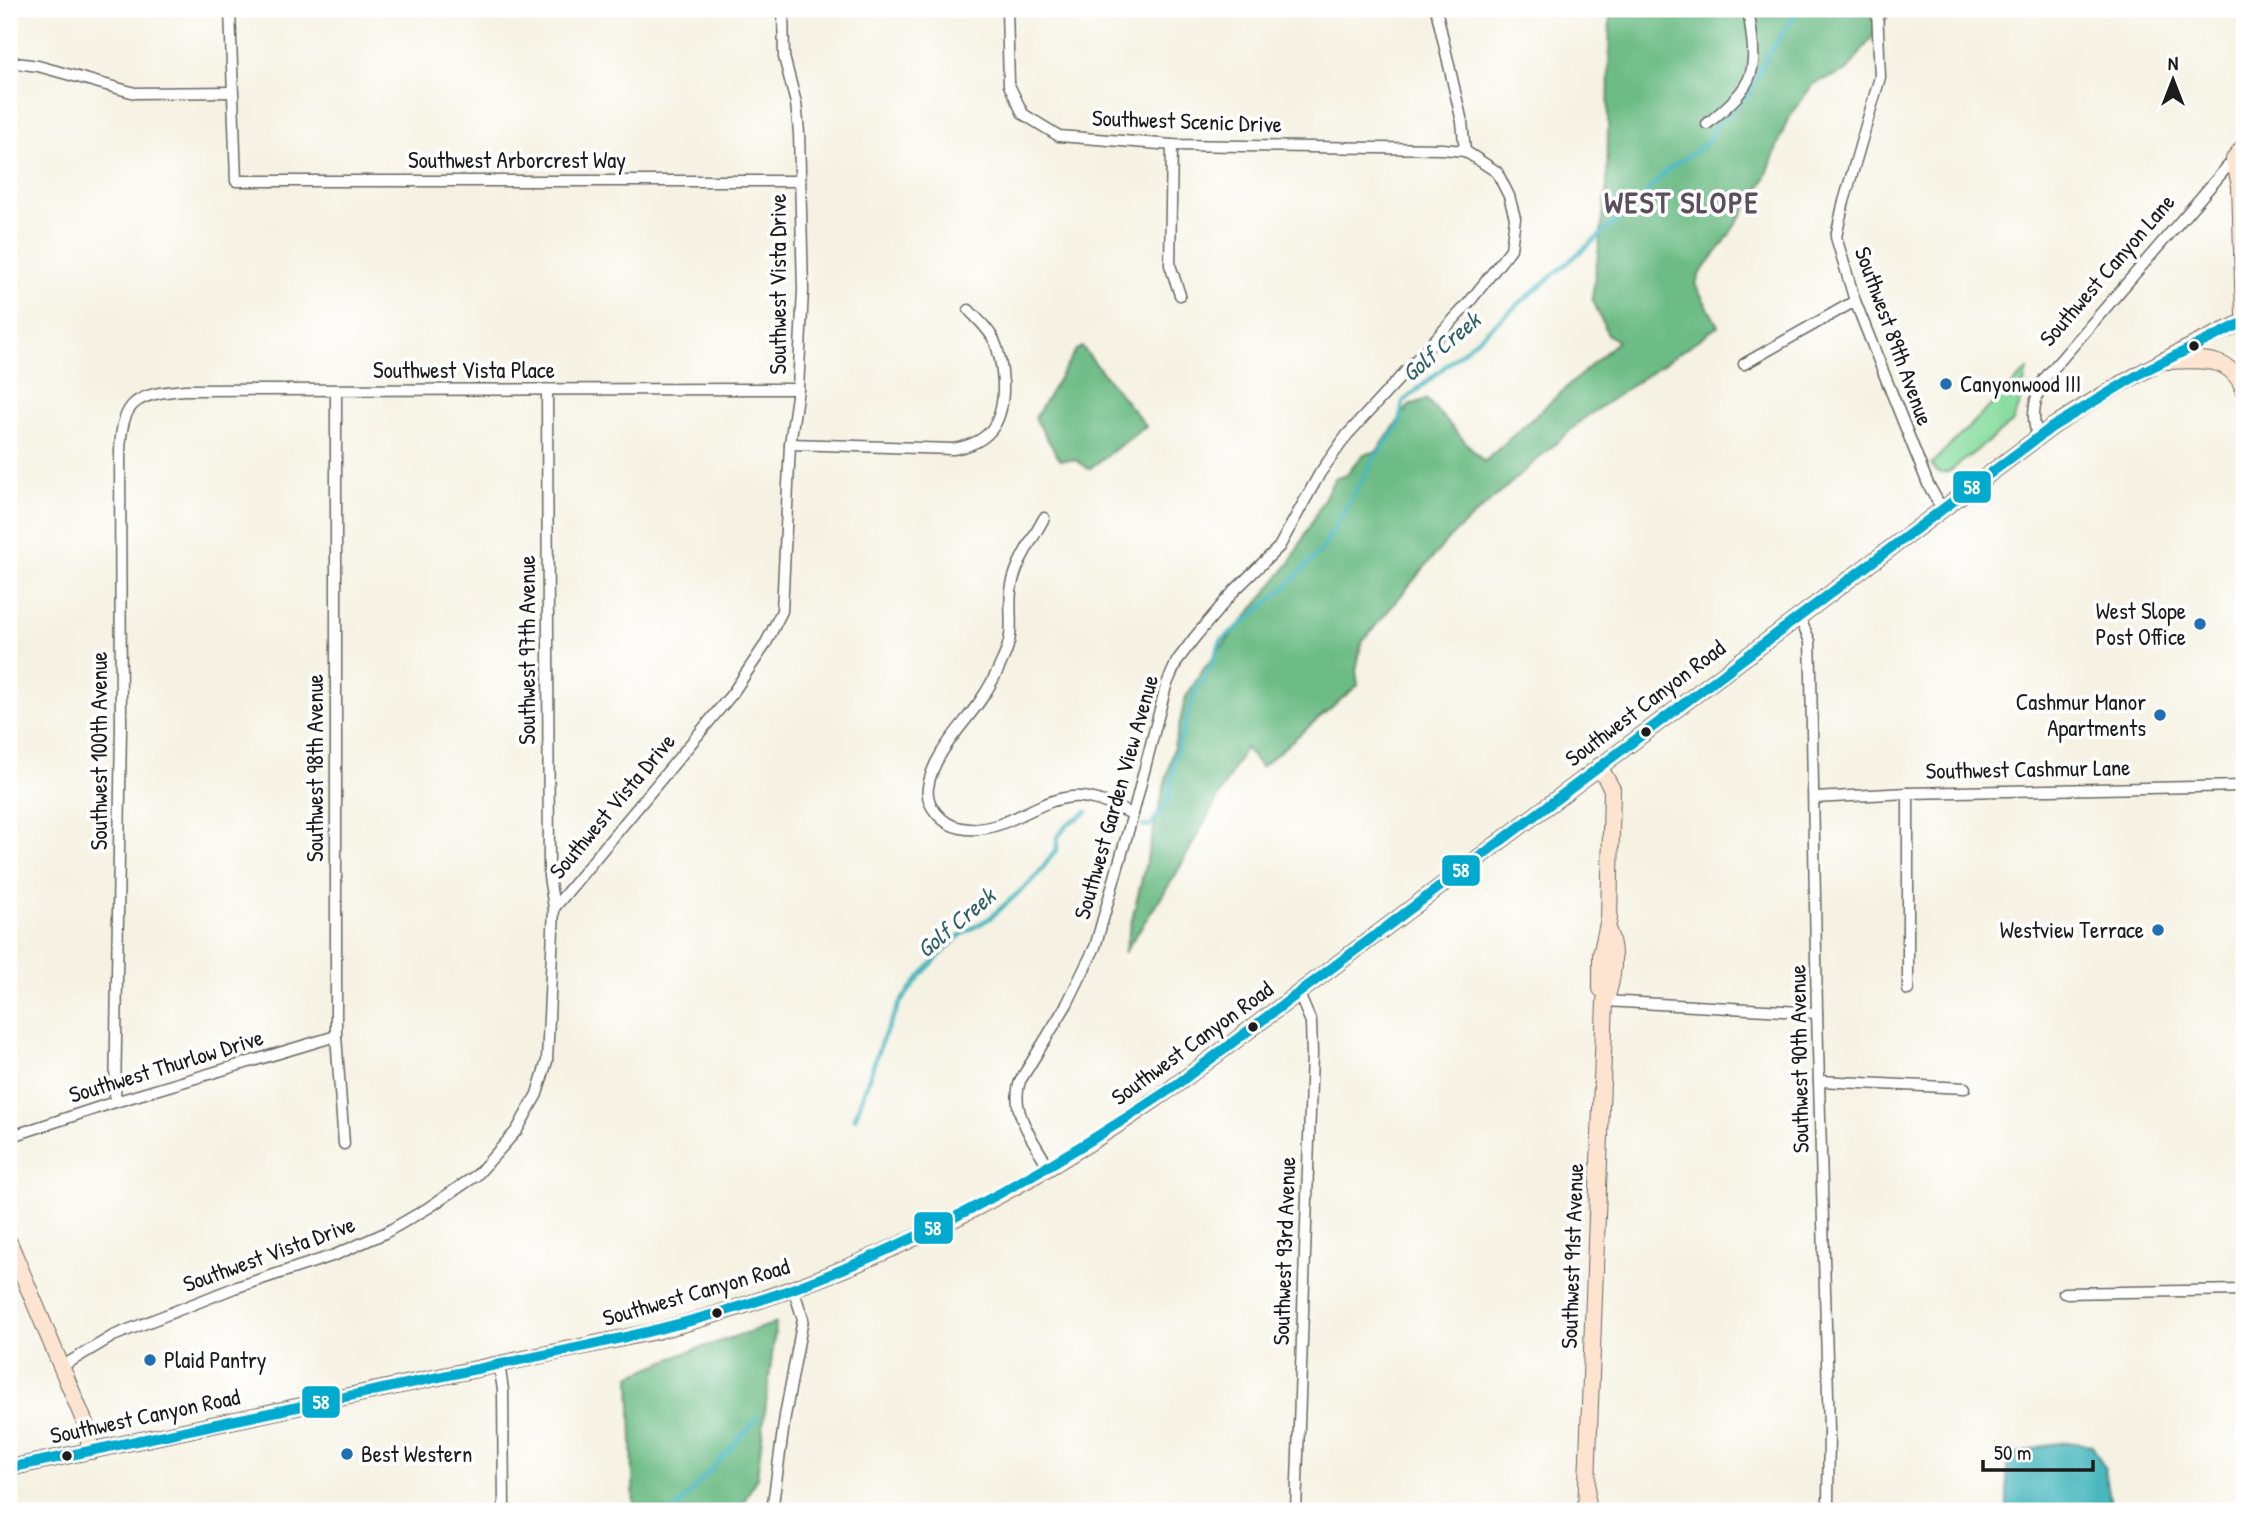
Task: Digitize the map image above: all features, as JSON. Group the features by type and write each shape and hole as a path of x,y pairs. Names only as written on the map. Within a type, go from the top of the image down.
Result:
{"main road":[{"path":"2241,155 2244,315"},
{"name":"Southwest Canyon Road","path":"9,1468 680,1325 793,1288 941,1227 1049,1168 1129,1118 1299,994 2038,436 2108,390 2159,361 2244,322"},
{"path":"2159,361 2200,361 2227,366 2238,375 2244,389"},
{"name":"Southwest 91st Avenue","path":"1586,1511 1605,1001 1601,989 1601,955 1608,930 1612,789 1599,766"},
{"path":"9,1242 85,1423 91,1451"}],"street":[{"path":"9,62 38,66 135,93 232,92 230,9"},
{"name":"Southwest Vista Drive","path":"61,1367 125,1332 234,1288 335,1255 385,1233 477,1175 517,1130 537,1094 547,1060 554,908 732,694 771,634 782,611 790,444 798,389 803,290 799,133 796,103 784,57 783,9"},
{"name":"Southwest Scenic Drive","path":"1007,9 1009,85 1023,114 1059,136 1172,145 1465,151"},
{"path":"1436,9 1462,122 1465,151"},
{"path":"1707,124 1739,97 1749,82 1754,49 1748,9"},
{"name":"Southwest 89th Avenue","path":"1877,9 1880,77 1836,237 1855,301 1928,484 1942,509"},
{"name":"Southwest Arborcrest Way","path":"232,92 236,181 799,181"},
{"path":"1172,145 1170,265 1180,295"},
{"name":"Southwest Garden View Avenue","path":"1049,1168 1020,1116 1017,1089 1067,1004 1095,947 1166,686 1177,661 1234,591 1279,547 1320,472 1347,435 1467,304 1511,249 1515,218 1509,196 1497,172 1465,151"},
{"name":"Southwest Canyon Lane","path":"2038,436 2034,423 2035,410 2038,393 2045,378 2241,155"},
{"path":"1744,364 1855,301"},
{"path":"790,444 953,449 984,438 998,421 1001,411 1002,369 995,341 969,310"},
{"name":"Southwest Vista Place","path":"132,403 154,393 185,390 798,389"},
{"name":"Southwest 98th Avenue","path":"336,391 336,1037 344,1144"},
{"name":"Southwest 97th Avenue","path":"547,391 549,877 554,908"},
{"name":"Southwest 100th Avenue","path":"115,1102 121,727 120,452 121,425 132,403"},
{"path":"1044,518 1014,576 1007,648 982,698 940,757 930,776 928,797 942,820 950,825 971,829 996,827 1052,802 1071,797 1095,799 1133,814"},
{"name":"Southwest 90th Avenue","path":"1799,617 1810,641 1828,1503"},
{"name":"Southwest Cashmur Lane","path":"1814,798 1908,793 2244,786"},
{"path":"1908,793 1908,990"},
{"name":"Southwest 93rd Avenue","path":"1296,1511 1312,1054 1311,1022 1299,994"},
{"path":"1605,1001 1817,1013"},
{"name":"Southwest Thurlow Drive","path":"9,1137 115,1102 336,1037"},
{"path":"1819,1081 1965,1088"},
{"path":"772,1511 785,1416 803,1319 793,1288"},
{"path":"2064,1293 2244,1290"},
{"path":"499,1364 503,1390 504,1511"}],"green space":[{"path":"1610,9 1893,9 1847,71 1813,84 1787,121 1765,179 1723,244 1699,275 1695,284 1718,326 1583,419 1449,538 1362,642 1356,670 1358,685 1261,767 1245,748 1175,876 1124,953 1186,697 1202,671 1290,563 1335,478 1345,476 1364,454 1376,452 1409,406 1426,399 1484,462 1618,341 1608,335 1592,298 1607,188"},
{"path":"1082,347 1146,426 1089,469 1076,460 1060,460 1035,418 1076,350"},
{"path":"2027,370 2019,407 2012,423 1950,471 1941,473 1935,469 1931,464"},
{"path":"776,1323 757,1477 739,1511 634,1511 630,1376 685,1353"}],"water":[{"path":"2067,1442 2092,1445 2105,1469 2112,1511 2007,1511 2007,1458 2045,1445"}],"waterway":[{"name":"Golf Creek","path":"1143,826 1150,826 1169,799 1175,757 1198,683 1204,682 1221,641 1283,590 1322,550 1374,459 1400,424 1403,402 1638,203 1666,171 1707,143 1717,125 1750,93 1766,58 1797,9"},
{"name":"Golf Creek","path":"855,1118 882,1040 900,1003 922,974 959,936 990,918 1035,878 1057,849 1057,837 1069,823 1087,812"},
{"name":"Golf Creek","path":"674,1511 758,1418"}],"transit line":[{"name":"58","path":"9,1468 671,1326 795,1288 942,1224 1082,1146 1172,1088 2052,427 2146,370 2244,322"}],"place":[{"name":"Canyonwood III","path":"1946,384"},
{"name":"West Slope Post Office","path":"2200,624"},
{"name":"Cashmur Manor Apartments","path":"2160,715"},
{"name":"Westview Terrace","path":"2158,930"},
{"name":"Plaid Pantry","path":"150,1360"},
{"name":"Best Western","path":"347,1454"}],"district":[{"name":"WEST SLOPE","path":"1682,203"}]}
